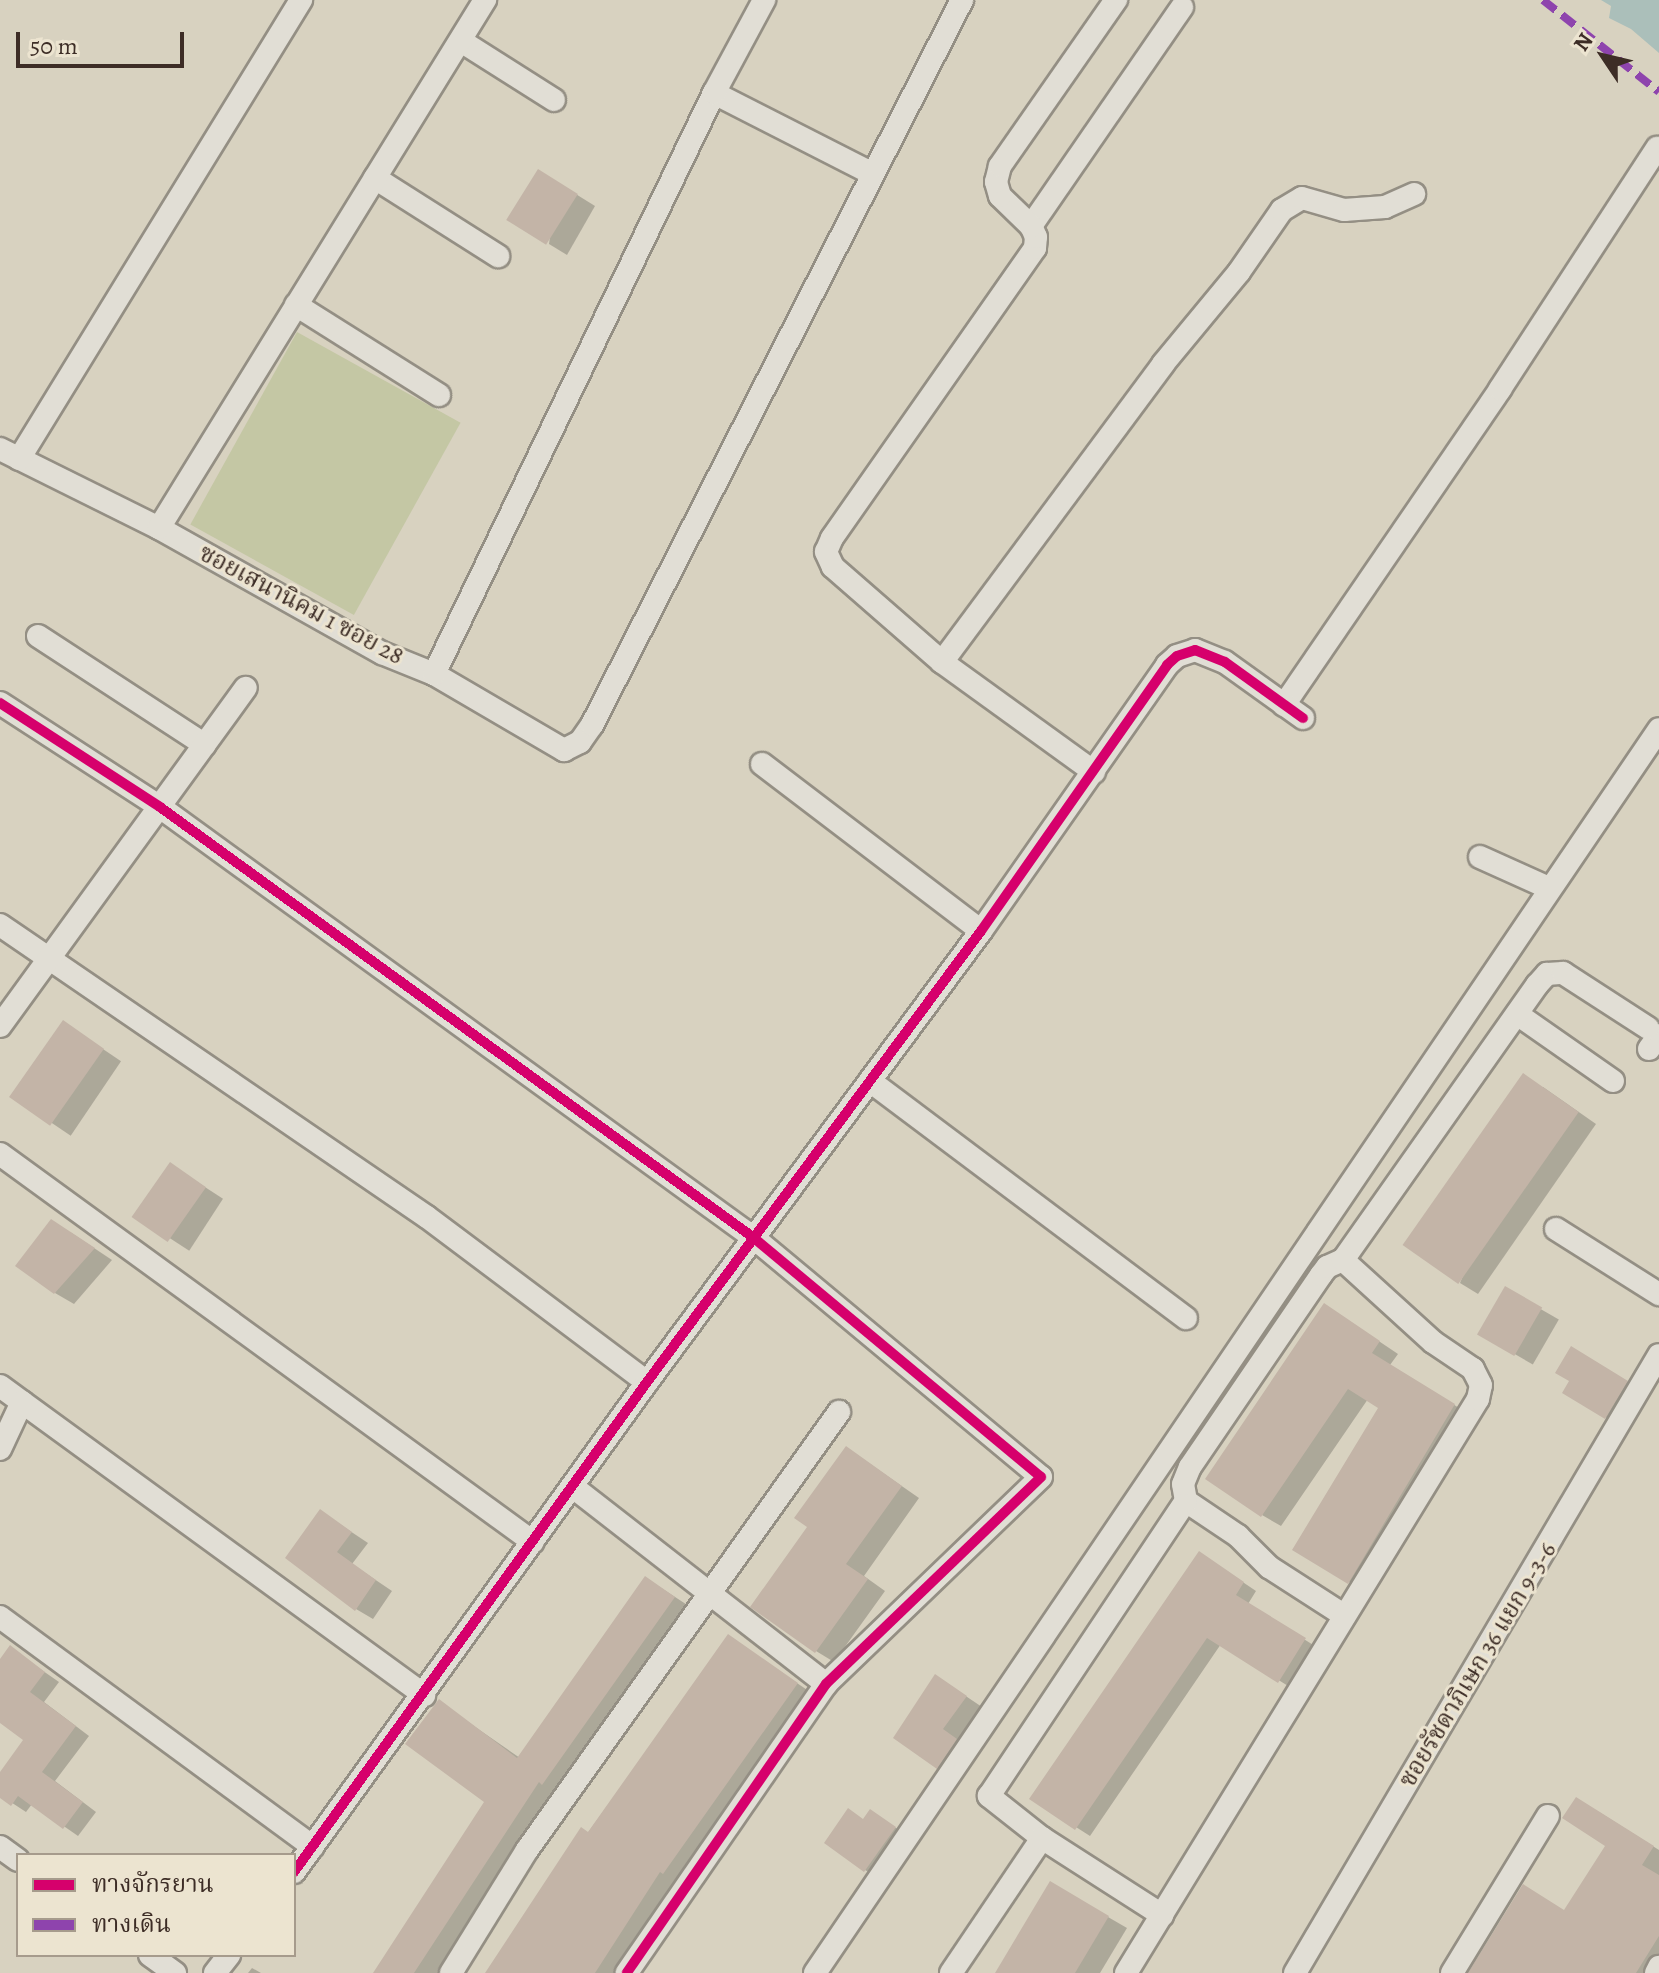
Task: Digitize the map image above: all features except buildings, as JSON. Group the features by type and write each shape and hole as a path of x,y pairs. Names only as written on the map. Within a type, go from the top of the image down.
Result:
{"street":[{"path":"9,454 301,0"},
{"path":"159,528 485,0"},
{"path":"434,674 714,93 764,0"},
{"path":"714,93 871,173 962,0"},
{"path":"1094,772 942,662 833,567 826,552 832,538 1035,248 1036,237 1031,226 1000,196 996,182 1000,166 1116,0"},
{"path":"1031,226 1182,7"},
{"path":"461,41 554,100"},
{"path":"1284,705 1500,389 1657,148"},
{"name":"ซอยเสนานิคม 1 ซอย 28","path":"9,454 159,528 382,653 434,674 564,750 580,742 592,725 871,173"},
{"path":"375,178 498,256"},
{"path":"942,662 1163,364 1239,272 1282,210 1302,198 1344,210 1385,207 1414,194"},
{"path":"296,305 439,395"},
{"path":"38,636 205,745"},
{"path":"296,1869 647,1382 981,931 1167,665 1195,650 1225,662 1303,718"},
{"path":"0,1026 246,688"},
{"path":"0,703 160,807 754,1238 1041,1477 826,1684 627,1973"},
{"path":"815,1973 1659,729"},
{"path":"762,764 981,931"},
{"path":"1480,857 1549,888"},
{"path":"0,925 427,1217 647,1382"},
{"path":"1162,1915 1042,1838 989,1796 1186,1501 1183,1484 1190,1467 1321,1275 1327,1267 1343,1260 1547,974 1563,973 1652,1037"},
{"path":"1517,1014 1613,1081"},
{"path":"870,1081 1186,1318"},
{"path":"0,1154 533,1542"},
{"path":"1556,1229 1659,1294"},
{"path":"1126,1973 1478,1399 1481,1385 1473,1369 1433,1342 1343,1260"},
{"name":"ซอยรัชดาภิเษก 36 แยก 9-3-6","path":"1295,1973 1659,1355"},
{"path":"0,1386 424,1695"},
{"path":"0,1449 22,1402"},
{"path":"451,1973 527,1850 839,1412"},
{"path":"573,1487 709,1596 826,1684"},
{"path":"1186,1501 1238,1536 1269,1567 1345,1616"},
{"path":"0,1617 313,1847"},
{"path":"1452,1973 1548,1816"},
{"path":"951,1973 1042,1838"},
{"path":"153,1957 175,1973"},
{"path":"215,1973 227,1957"},
{"path":"1656,1973 1659,1967"}],"green space":[{"path":"297,332 461,423 354,615 190,524"}],"shaded area":[{"path":"1601,0 1659,0 1659,53 1631,29 1609,18 1611,6"}],"marked path":[{"path":"1543,0 1659,92"}],"cycle path":[{"path":"296,1869 647,1382 981,931 1167,665 1177,656 1195,650 1225,662 1303,718"},
{"path":"0,703 160,807 754,1238 1041,1477 826,1684 627,1973"}]}
